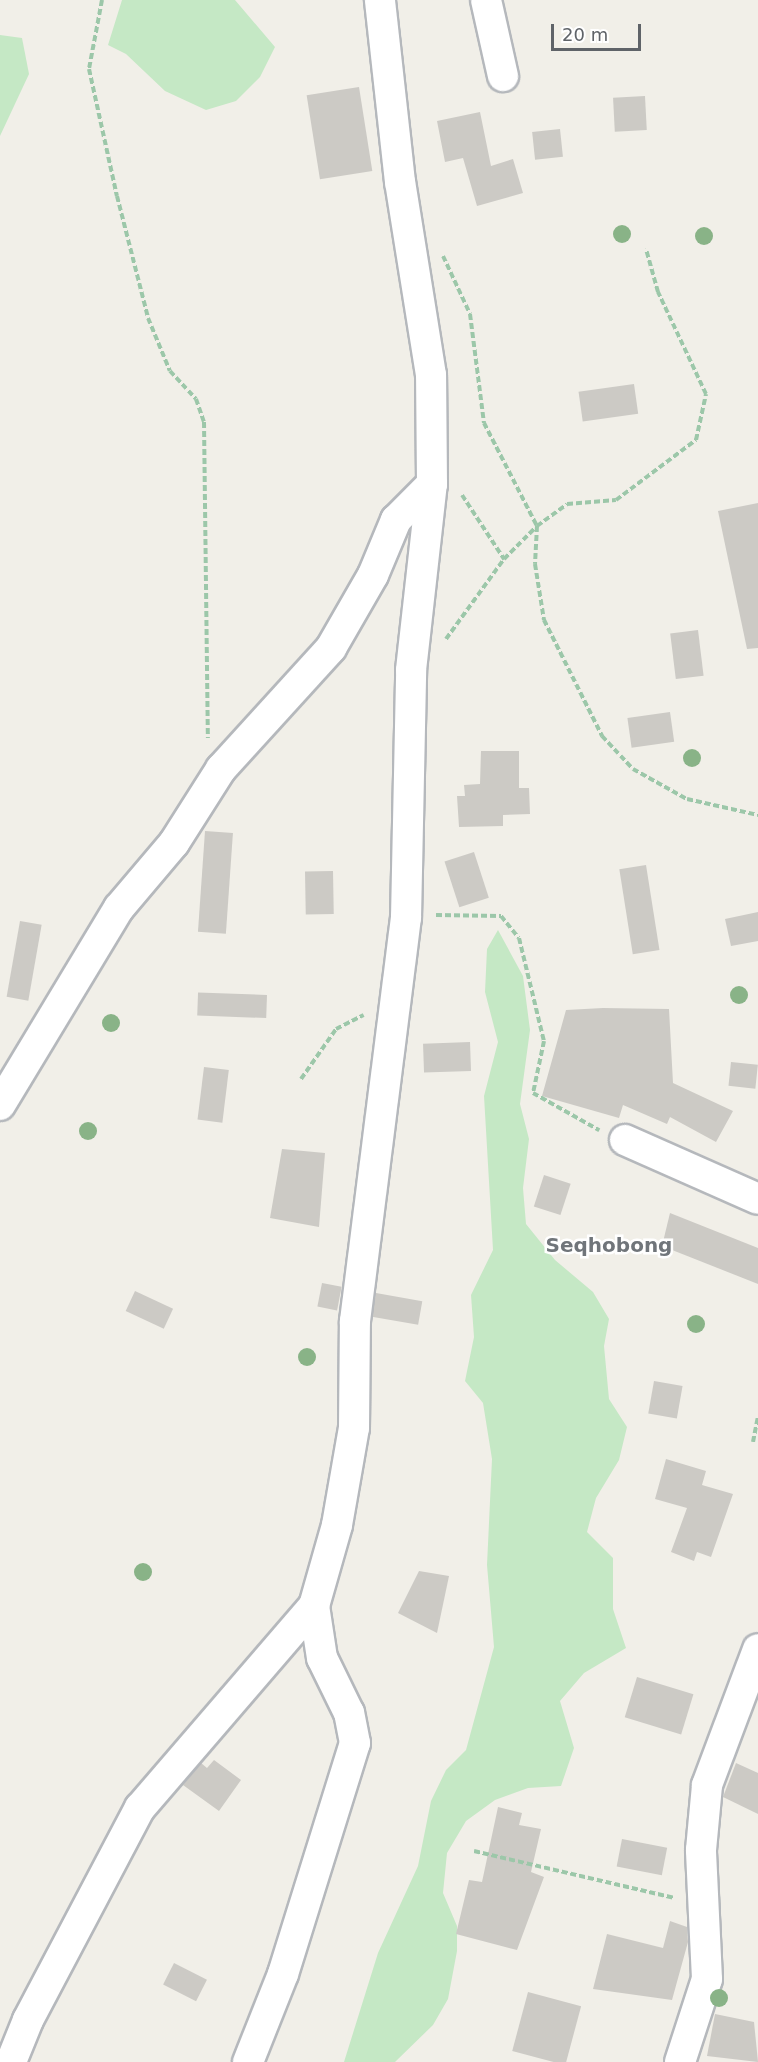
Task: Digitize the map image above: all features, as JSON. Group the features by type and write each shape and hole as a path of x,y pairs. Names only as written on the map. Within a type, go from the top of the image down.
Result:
{"street":[{"path":"248,2062 283,1974 355,1743 349,1713 322,1658 314,1606 337,1525 354,1428 355,1321 397,1005 406,918 411,670 432,484 431,375 407,225 380,0"},
{"path":"486,0 503,76"},
{"path":"0,1105 119,908 174,843 221,769 332,648 396,520 432,484"},
{"path":"625,1140 758,1199"},
{"path":"11,2062 27,2020 140,1808 314,1606"},
{"path":"680,2062 707,1979 706,1909 701,1850 707,1785 758,1649"}],"path":[{"path":"102,0 89,69 117,196 148,318 170,371 196,399 204,422 205,686 209,759 221,769"},
{"path":"407,225 445,258 470,314 484,423 537,526 534,564 544,620 602,736 633,769 687,798 758,815"},
{"path":"411,670 429,664 504,559 537,526 567,504 616,500 696,440 706,394 658,292 646,249"},
{"path":"432,484 453,486 476,510 504,559"},
{"path":"406,918 464,912 501,916 519,938 536,991 544,1041 533,1093 574,1120 625,1140"},
{"path":"301,1079 336,1029 397,1005"},
{"path":"753,1442 758,1417"},
{"path":"474,1851 706,1909"}],"green space":[{"path":"122,0 235,0 275,47 260,77 236,101 206,110 165,91 126,54 108,45"},
{"path":"0,35 22,38 29,74 0,136"},
{"path":"498,930 523,976 530,1030 520,1104 529,1139 523,1188 526,1224 555,1260 593,1292 609,1319 604,1346 609,1399 627,1427 619,1460 596,1498 587,1532 613,1558 613,1609 626,1648 584,1673 560,1701 574,1748 561,1786 528,1788 495,1800 466,1821 447,1853 443,1893 457,1926 457,1951 448,1999 433,2025 395,2062 344,2062 378,1953 418,1866 431,1801 446,1770 466,1750 494,1647 487,1565 492,1459 483,1403 465,1381 474,1337 471,1295 493,1250 484,1096 498,1042 485,992 487,949"}],"building":[{"path":"359,87 372,171 320,179 307,95"},
{"path":"645,96 647,130 615,132 613,98"},
{"path":"480,112 491,166 513,159 523,193 477,206 463,158 445,162 437,121"},
{"path":"560,129 563,157 535,160 532,132"},
{"path":"634,384 638,414 583,422 579,392"},
{"path":"758,503 758,648 747,649 718,511"},
{"path":"698,630 704,676 676,679 670,633"},
{"path":"670,712 674,742 632,748 627,718"},
{"path":"481,751 519,751 519,788 529,788 530,814 503,815 503,826 459,827 457,796 465,796 464,785 480,784"},
{"path":"205,831 233,833 226,934 198,932"},
{"path":"474,852 489,898 459,907 445,862"},
{"path":"646,865 659,950 633,954 619,869"},
{"path":"305,871 333,871 334,914 306,914"},
{"path":"758,912 758,941 731,946 725,919"},
{"path":"20,921 42,925 28,1001 7,997"},
{"path":"198,993 267,995 266,1018 197,1016"},
{"path":"669,1009 673,1083 733,1111 716,1142 670,1117 667,1124 623,1105 619,1118 542,1096 566,1010"},
{"path":"470,1042 471,1071 424,1073 423,1044"},
{"path":"731,1062 758,1065 755,1089 728,1086"},
{"path":"204,1067 229,1070 222,1123 198,1120"},
{"path":"282,1149 325,1153 319,1227 270,1218"},
{"path":"544,1175 571,1184 560,1215 534,1206"},
{"path":"670,1213 758,1248 758,1284 662,1246"},
{"path":"322,1283 342,1287 337,1310 317,1307"},
{"path":"135,1291 173,1309 164,1329 126,1311"},
{"path":"376,1293 422,1301 418,1325 372,1317"},
{"path":"654,1381 683,1386 677,1419 648,1413"},
{"path":"666,1459 706,1471 702,1485 733,1494 711,1557 697,1552 694,1561 671,1552 687,1508 655,1499"},
{"path":"419,1571 449,1576 437,1633 398,1613"},
{"path":"637,1677 693,1694 681,1734 625,1717"},
{"path":"214,1760 241,1780 219,1811 183,1785 201,1763 207,1768"},
{"path":"736,1763 758,1773 758,1814 723,1797"},
{"path":"498,1807 522,1813 519,1825 541,1829 531,1872 544,1877 517,1950 456,1934 469,1880 482,1882"},
{"path":"622,1839 667,1848 662,1875 617,1866"},
{"path":"670,1921 687,1927 688,1942 672,2000 593,1989 607,1934 663,1948"},
{"path":"174,1963 207,1980 196,2001 163,1984"},
{"path":"528,1992 581,2006 566,2062 554,2062 512,2051"},
{"path":"715,2014 754,2022 758,2062 707,2056"}],"district":[{"name":"Seqhobong","path":"609,1245"}]}
